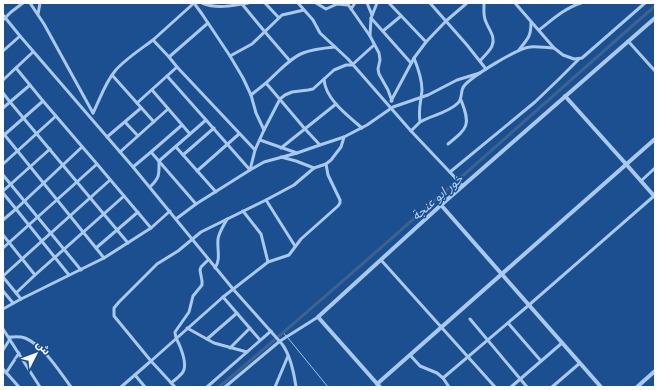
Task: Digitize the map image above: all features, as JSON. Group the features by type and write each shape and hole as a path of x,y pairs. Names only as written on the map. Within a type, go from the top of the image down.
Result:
{"street":[{"path":"23,3 4,17 150,187 208,260 285,347 296,387"},
{"path":"30,3 38,14 69,68 93,113"},
{"path":"38,14 40,3"},
{"path":"91,118 107,83 118,67 153,40 194,3 243,78 264,130"},
{"path":"202,3 211,6 248,3"},
{"path":"265,3 279,18"},
{"path":"298,3 313,20 320,33 342,53 392,107 411,131 463,186"},
{"path":"351,9 355,3"},
{"path":"367,3 372,16 411,63"},
{"path":"370,36 372,16 377,3"},
{"path":"389,3 426,42"},
{"path":"430,3 486,69"},
{"path":"392,101 411,63 426,42 446,21 468,3"},
{"path":"480,61 492,46 493,40 492,33 486,22 484,3"},
{"path":"515,3 554,48 568,58 579,59"},
{"path":"539,30 566,9 581,3"},
{"path":"450,172 534,102 560,79 579,59 645,3"},
{"path":"242,4 290,62"},
{"path":"318,4 326,9 338,4 347,4 351,9 379,52 379,74 388,90 392,101 392,107"},
{"path":"230,56 257,40 285,14 304,10"},
{"path":"383,31 401,16"},
{"path":"225,387 279,340 318,317 441,205 655,18"},
{"path":"518,51 530,37 532,22"},
{"path":"168,57 208,23"},
{"path":"3,51 20,36"},
{"path":"153,40 255,150"},
{"path":"628,41 655,71"},
{"path":"250,170 255,150 280,99 292,92 313,89 330,72 346,65 352,65 374,45"},
{"path":"251,95 297,56 322,48 335,47"},
{"path":"448,144 466,127 467,121 461,100 464,86 486,69 518,51 530,47 554,48"},
{"path":"3,80 33,52"},
{"path":"414,58 418,67 422,89 419,107 420,122"},
{"path":"137,103 177,66"},
{"path":"16,68 151,228"},
{"path":"176,219 196,204 264,162 297,153 344,137 372,122 392,107 428,94 457,80 480,74"},
{"path":"112,75 154,122"},
{"path":"167,76 250,170"},
{"path":"324,79 326,89 336,104 362,128"},
{"path":"266,83 305,129 320,144"},
{"path":"3,108 30,85"},
{"path":"152,90 190,134"},
{"path":"3,93 128,243"},
{"path":"443,378 654,196 565,96"},
{"path":"411,131 420,122 454,106 461,100"},
{"path":"43,101 4,135 18,150 104,258"},
{"path":"281,148 336,104"},
{"path":"107,137 141,108"},
{"path":"120,152 168,109"},
{"path":"3,164 56,116"},
{"path":"159,161 206,120"},
{"path":"125,122 138,136"},
{"path":"133,167 182,124"},
{"path":"183,155 214,128"},
{"path":"197,171 239,134"},
{"path":"175,387 116,319 114,316 114,308 118,302 157,264 178,251 201,232 294,185 314,168 326,164 337,153 343,143 344,137"},
{"path":"318,317 379,385 655,138"},
{"path":"260,140 297,153"},
{"path":"3,220 82,147"},
{"path":"176,147 216,192"},
{"path":"50,149 3,192 69,275"},
{"path":"151,152 196,204"},
{"path":"280,157 314,168"},
{"path":"150,187 159,176 159,161"},
{"path":"3,248 97,164"},
{"path":"121,387 233,289 268,262 289,255 313,228 338,206 340,202 339,196 328,175 326,164"},
{"path":"641,181 655,168"},
{"path":"3,175 81,270"},
{"path":"21,299 3,276 110,180"},
{"path":"16,293 124,196"},
{"path":"266,200 296,246"},
{"path":"441,205 601,387"},
{"path":"4,307 104,258 151,228 170,211"},
{"path":"243,211 261,234 268,262"},
{"path":"96,248 138,212"},
{"path":"215,268 218,262 219,235 227,219"},
{"path":"3,235 35,275"},
{"path":"171,383 184,370 181,349 175,332 188,312 193,296 202,285 200,270 208,260"},
{"path":"381,260 494,387"},
{"path":"3,291 13,303"},
{"path":"223,297 260,340"},
{"path":"207,339 237,313"},
{"path":"470,320 527,387"},
{"path":"508,323 541,361"},
{"path":"188,328 214,343 247,352"},
{"path":"230,348 250,328"},
{"path":"4,330 40,387"},
{"path":"207,387 271,331"},
{"path":"3,350 10,338"},
{"path":"10,338 25,338 39,347 71,387"},
{"path":"511,387 562,343"},
{"path":"6,373 19,353"},
{"path":"275,387 288,356"},
{"path":"410,356 420,366 435,372 443,378 449,387"},
{"path":"552,387 580,363"},
{"path":"3,369 17,386"},
{"path":"637,387 655,371"},
{"path":"136,375 145,387"}],"waterway":[{"name":"خور ابو عنجة","path":"219,387 384,245 655,6"},
{"name":"خور ابو عنجة","path":"283,332 286,336"},
{"path":"288,338 328,387"}]}
